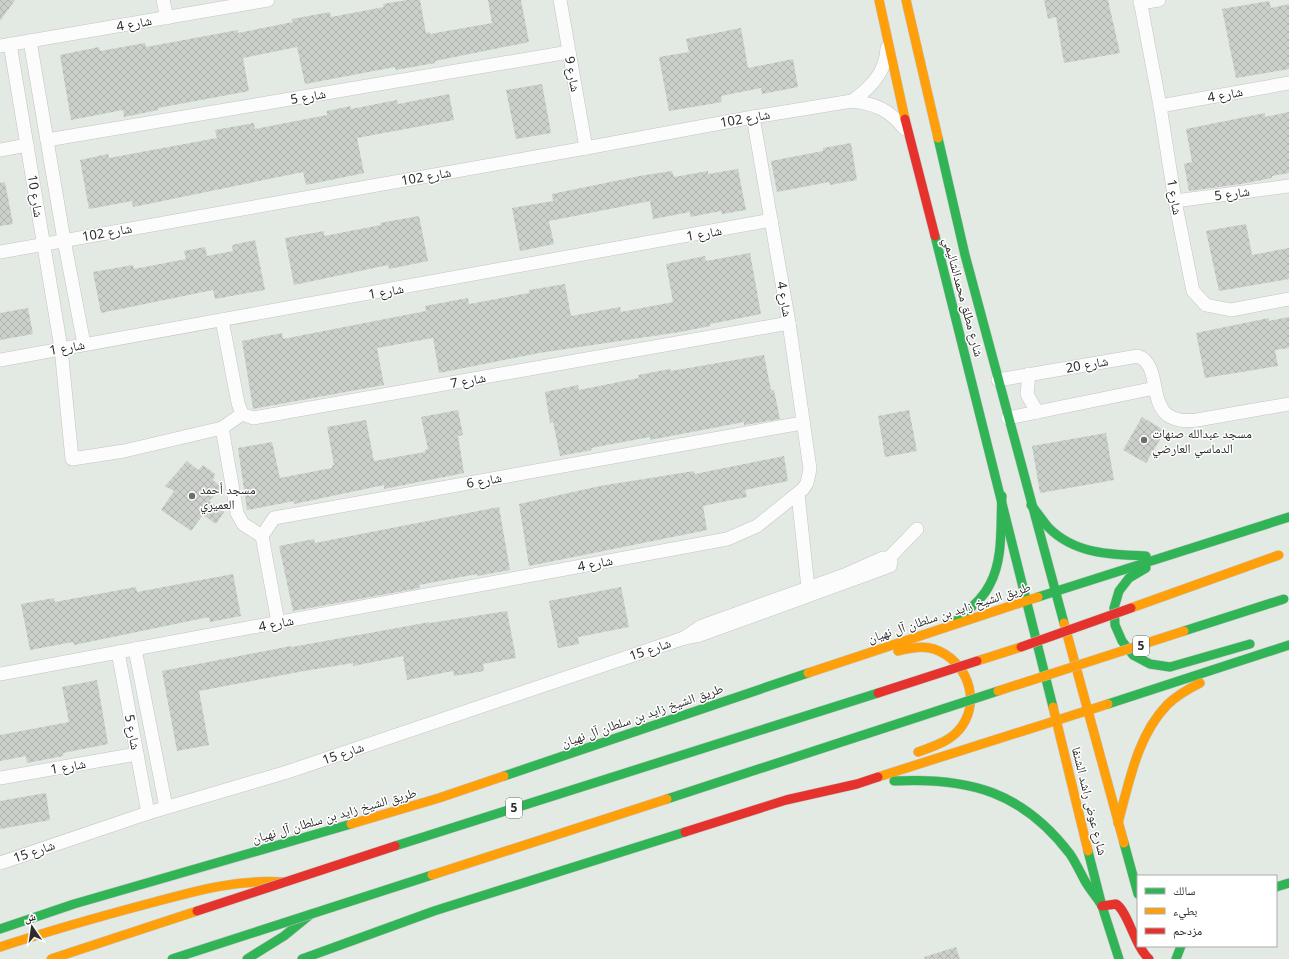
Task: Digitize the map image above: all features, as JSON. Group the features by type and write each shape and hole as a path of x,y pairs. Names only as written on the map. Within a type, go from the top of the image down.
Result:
{"main road":[{"name":"شارع مطلق محمدالشاليمي","path":"879,0 908,133 1002,496 1039,649"},
{"name":"شارع مطلق محمدالشاليمي","path":"906,0 965,255 1067,636"},
{"path":"940,259 954,264 965,255"},
{"path":"954,623 977,601 991,583 999,543 1002,496"},
{"path":"1031,504 1048,528 1072,545 1099,554 1163,557"},
{"path":"1259,642 1170,667 1156,667 1131,655 1123,645 1114,624 1116,601 1125,583 1140,570 1289,519"},
{"name":"طريق الشيخ زايد بن سلطان آل نهيان","path":"0,929 74,904 439,798 954,623 1289,519"},
{"name":"5","path":"51,959 283,882 1021,647 1289,552"},
{"name":"5","path":"172,959 1287,598"},
{"name":"شارع عوض راشد الشنفا","path":"1067,636 1137,890"},
{"path":"786,800 858,784 1222,668 1289,645"},
{"path":"742,695 903,649 934,649 947,654 956,662 966,676 971,692 970,707 966,718 952,737 911,754"},
{"name":"شارع عوض راشد الشنفا","path":"1039,649 1102,906 1119,959"},
{"path":"1118,823 1132,772 1152,723 1167,704 1222,668"},
{"path":"302,959 434,911 786,800 859,773"},
{"path":"858,784 915,779 951,780 982,787 1004,796 1037,818 1069,852 1102,906 1114,904 1122,909 1137,946"},
{"path":"0,947 69,925 218,885 257,880 283,882"},
{"path":"1277,887 1289,883"},
{"path":"247,959 284,936 312,913"},
{"path":"1138,947 1150,959"},
{"path":"1152,947 1155,959"},
{"path":"1176,959 1181,947"}],"street":[{"path":"163,0 167,18"},
{"name":"شارع 4","path":"5,45 268,0"},
{"name":"شارع 9","path":"560,0 586,148"},
{"path":"1140,2 1158,0"},
{"name":"شارع 1","path":"1140,2 1160,106 1175,201 1193,291 1206,305 1231,310 1289,299"},
{"name":"شارع 10","path":"30,41 64,240 84,344"},
{"name":"شارع 10","path":"5,45 27,144 62,348 72,459 124,451 222,428"},
{"name":"شارع 102","path":"852,101 865,92 875,81 883,68 888,46"},
{"name":"شارع 5","path":"47,140 569,52"},
{"name":"شارع 4","path":"1160,106 1289,83"},
{"name":"شارع 102","path":"0,252 753,117 852,101 868,103 882,108 895,117 908,133"},
{"name":"شارع 4","path":"0,674 727,539 758,526 798,494 807,483 810,469 802,423 789,323 753,117"},
{"path":"0,150 27,144"},
{"name":"شارع 5","path":"1175,201 1289,186"},
{"name":"شارع 1","path":"0,360 771,220"},
{"path":"222,320 238,403 242,414 222,428 237,512 243,524 262,536 278,622"},
{"name":"شارع 7","path":"242,414 253,418 789,323"},
{"name":"شارع 20","path":"998,380 1138,356 1143,358 1150,365 1158,402 1162,409 1174,418 1181,420 1196,420 1289,404"},
{"path":"1029,374 1027,394 1037,412"},
{"path":"1008,418 1155,388"},
{"name":"شارع 6","path":"262,536 274,518 802,423"},
{"path":"798,494 808,588"},
{"path":"889,558 917,529"},
{"name":"شارع 15","path":"0,863 166,807 287,772 684,638 700,635 887,568 891,564 889,558 883,558 808,588 702,626 684,638"},
{"name":"شارع 5","path":"135,649 166,807"},
{"name":"شارع 5","path":"118,652 148,813"},
{"name":"شارع 1","path":"0,778 137,754"}],"building":[{"path":"0,0 15,0 0,21"},
{"path":"407,0 420,0 426,33 430,32 430,34 492,23 488,0 521,0 529,42 435,61 435,63 396,70 395,67 305,84 297,47 243,58 249,91 158,108 158,110 124,117 123,110 71,120 60,55 99,47 100,51 145,43 146,47 238,30 238,33 293,22 292,19 330,12 331,17 384,7 383,4"},
{"path":"1044,0 1108,0 1120,53 1064,63 1056,17 1048,19"},
{"path":"1269,1 1271,8 1289,4 1289,69 1236,78 1222,9"},
{"path":"741,28 748,68 793,59 798,87 762,94 761,88 721,96 722,102 669,111 659,57 689,52 686,39"},
{"path":"542,84 551,133 516,139 506,90"},
{"path":"449,94 454,120 357,138 364,173 306,185 303,172 133,207 132,201 89,209 80,160 108,154 109,158 217,138 215,130 254,123 255,129 327,115 327,111 351,106 351,109 397,100 398,104"},
{"path":"1289,112 1289,173 1241,184 1189,191 1184,164 1192,162 1186,129 1265,113 1265,117"},
{"path":"851,143 857,180 830,185 829,182 777,192 771,161 823,151 823,148"},
{"path":"738,169 746,210 722,214 721,211 690,217 690,212 653,219 650,201 549,221 554,244 520,251 512,208 553,201 552,194 639,176 672,171 674,177 708,171 708,174"},
{"path":"5,182 13,224 0,226 0,183"},
{"path":"419,216 428,261 389,269 388,265 294,285 285,238 324,231 324,236"},
{"path":"1246,224 1252,255 1289,248 1289,279 1219,291 1206,231"},
{"path":"255,240 265,290 215,299 213,290 101,313 93,272 133,265 134,269 186,259 184,251 205,247 207,256 233,251 232,245"},
{"path":"750,253 761,314 710,324 710,326 680,332 539,353 439,373 433,338 377,348 384,385 253,409 242,341 282,333 283,339 426,311 425,306 468,298 469,304 529,293 529,290 565,284 571,316 620,307 621,312 673,302 666,264 705,256 706,261"},
{"path":"28,308 33,334 0,340 0,313"},
{"path":"1289,317 1289,348 1275,350 1278,366 1205,378 1196,333 1269,318 1269,321"},
{"path":"764,355 771,390 774,390 780,419 744,425 744,422 650,440 650,437 591,448 592,450 560,456 553,422 550,423 545,392 578,385 579,390 639,378 638,375 670,369 671,371"},
{"path":"458,410 463,435 458,436 464,473 384,489 384,485 294,504 294,501 247,510 238,448 272,442 280,478 332,468 332,465 334,465 327,427 366,420 374,461 425,452 425,450 428,449 421,417"},
{"path":"909,410 917,451 885,457 878,416"},
{"name":"مسجد عبدالله صنهات الدماسي العارضي","path":"1142,417 1165,431 1146,463 1123,450"},
{"path":"1106,433 1114,480 1040,493 1032,446"},
{"path":"784,456 788,481 745,490 747,497 703,506 707,530 529,566 519,504 600,486 694,471 695,474"},
{"name":"مسجد أحمد العميري","path":"187,461 198,470 203,465 215,474 213,480 222,488 209,501 224,512 216,524 203,515 191,531 161,510 174,491 165,486"},
{"path":"499,507 510,570 477,576 477,574 419,585 420,588 293,611 279,546 314,539 315,543"},
{"path":"233,574 241,616 210,622 209,617 74,645 73,642 30,650 21,604 54,598 55,602 136,587 137,592"},
{"path":"621,587 629,627 578,637 579,644 558,648 549,601"},
{"path":"507,611 516,658 483,664 484,671 454,676 453,671 407,680 403,656 353,666 353,663 304,671 199,691 209,745 177,751 162,671 291,646 430,622"},
{"path":"97,680 108,744 63,753 63,756 27,763 26,756 0,761 0,735 69,722 62,687"},
{"path":"46,793 50,820 0,829 0,801"},
{"path":"956,947 960,959 924,959 924,957"}],"traffic: fast":[{"path":"938,138 965,255 1064,623"},
{"path":"935,236 1053,707"},
{"path":"957,620 984,594 990,584 998,563 1002,496"},
{"path":"1031,505 1048,527 1069,543 1081,548 1106,554 1146,556"},
{"path":"1038,597 1289,517"},
{"path":"1146,568 1129,578 1119,591 1114,608 1115,625 1122,641 1133,655 1150,664 1170,667 1250,644"},
{"path":"1184,631 1284,599"},
{"path":"1108,704 1289,645"},
{"path":"504,776 808,673"},
{"path":"667,799 998,691"},
{"path":"395,846 878,693"},
{"path":"894,781 921,780 970,786 992,793 1013,803 1033,816 1052,833 1070,854 1087,884 1102,906"},
{"path":"0,929 74,904 351,824"},
{"path":"302,959 434,911 685,832"},
{"path":"1124,843 1137,890"},
{"path":"1088,851 1102,906 1119,959"},
{"path":"172,959 432,875"},
{"path":"1277,887 1289,883"},
{"path":"247,959 284,936 311,914"},
{"path":"1176,959 1181,947"}],"traffic: slow":[{"path":"879,0 905,119"},
{"path":"906,0 938,138"},
{"path":"1131,608 1279,555"},
{"path":"808,673 1038,597"},
{"path":"1064,623 1124,843"},
{"path":"998,691 1184,631"},
{"path":"898,651 925,647 945,654 955,662 962,671 970,692 968,715 958,731 948,739 918,752"},
{"path":"977,661 1021,647"},
{"path":"1118,823 1130,776 1141,745 1148,731 1167,705 1182,693 1200,683"},
{"path":"878,777 1108,704"},
{"path":"1053,707 1088,851"},
{"path":"351,824 439,798 504,776"},
{"path":"432,875 667,799"},
{"path":"0,947 92,919 214,887 247,882 282,882"},
{"path":"51,959 197,911"}],"traffic: jam":[{"path":"905,119 935,236"},
{"path":"1021,647 1131,608"},
{"path":"878,693 977,661"},
{"path":"685,832 786,800 857,784 878,777"},
{"path":"197,911 395,846"},
{"path":"1102,906 1116,904 1124,914 1137,941"},
{"path":"1140,947 1149,959"}],"place":[{"name":"مسجد عبدالله صنهات الدماسي العارضي","path":"1144,440"},
{"name":"مسجد أحمد العميري","path":"192,496"}]}
